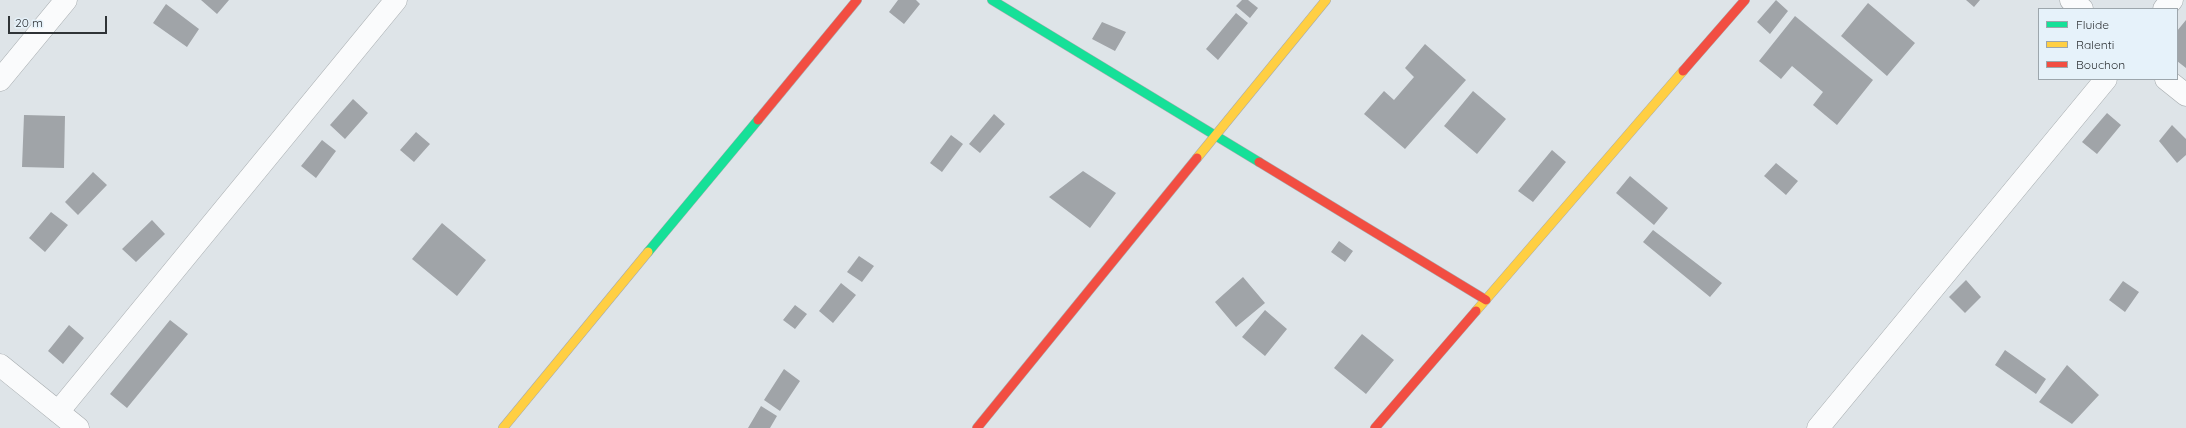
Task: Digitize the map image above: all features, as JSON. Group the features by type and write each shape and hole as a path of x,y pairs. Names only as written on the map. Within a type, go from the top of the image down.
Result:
{"street":[{"path":"0,80 66,0"},
{"path":"58,412 396,0"},
{"path":"503,428 856,0"},
{"path":"992,0 1486,300"},
{"path":"977,428 1326,0"},
{"path":"1375,428 1745,0"},
{"path":"2071,0 2081,8"},
{"path":"2165,8 2172,0"},
{"path":"1818,428 2105,80"},
{"path":"2167,80 2186,95"},
{"path":"0,365 78,428"}],"building":[{"path":"201,0 229,0 217,14"},
{"path":"898,0 916,0 920,4 904,24 889,12"},
{"path":"1242,0 1248,0 1258,8 1250,18 1236,6"},
{"path":"1776,0 1788,11 1770,34 1757,22"},
{"path":"1966,0 1980,0 1974,7"},
{"path":"1868,3 1915,43 1887,76 1841,36"},
{"path":"166,4 199,29 187,47 153,23"},
{"path":"1236,13 1248,23 1218,60 1206,49"},
{"path":"1795,16 1873,80 1837,125 1813,105 1823,92 1792,66 1781,79 1759,61"},
{"path":"2186,20 2186,68 2178,62 2178,30"},
{"path":"1102,22 1126,32 1115,51 1092,39"},
{"path":"1425,44 1466,80 1405,149 1364,114 1384,91 1394,100 1414,77 1405,68"},
{"path":"1473,91 1506,119 1477,154 1444,126"},
{"path":"353,99 368,113 345,139 330,125"},
{"path":"2107,113 2121,125 2097,154 2082,142"},
{"path":"994,114 1005,124 980,153 969,144"},
{"path":"24,115 65,116 64,168 22,167"},
{"path":"2172,125 2186,139 2186,155 2177,163 2159,141"},
{"path":"416,132 430,144 414,162 400,150"},
{"path":"951,135 963,144 942,172 930,163"},
{"path":"322,140 336,151 316,178 301,166"},
{"path":"1552,150 1566,162 1533,202 1518,191"},
{"path":"1776,163 1798,181 1786,195 1764,176"},
{"path":"1083,171 1116,193 1090,228 1049,197"},
{"path":"93,172 107,185 78,215 65,202"},
{"path":"1630,176 1668,208 1654,225 1616,193"},
{"path":"51,212 68,225 45,252 29,238"},
{"path":"152,220 165,234 136,262 122,249"},
{"path":"442,223 486,260 457,296 412,259"},
{"path":"1653,230 1722,283 1710,297 1643,242"},
{"path":"1339,241 1353,251 1345,262 1331,252"},
{"path":"859,256 874,266 862,282 847,272"},
{"path":"1243,277 1265,303 1236,327 1215,302"},
{"path":"1966,280 1981,297 1965,313 1949,297"},
{"path":"2123,281 2139,292 2125,312 2109,300"},
{"path":"841,283 856,295 833,323 819,311"},
{"path":"795,305 807,314 795,329 783,320"},
{"path":"1265,310 1287,329 1265,356 1242,337"},
{"path":"170,320 188,334 127,408 110,394"},
{"path":"69,325 84,338 63,364 48,351"},
{"path":"1362,334 1394,360 1366,394 1334,368"},
{"path":"2005,350 2046,379 2036,394 1995,365"},
{"path":"2067,365 2099,395 2072,424 2039,402"},
{"path":"784,369 800,381 780,411 764,400"},
{"path":"761,406 777,416 770,428 748,428"}],"traffic: fast":[{"path":"992,0 1259,162"},
{"path":"648,252 758,120"}],"traffic: slow":[{"path":"1197,158 1326,0"},
{"path":"1476,311 1683,71"},
{"path":"503,428 648,252"}],"traffic: jam":[{"path":"758,120 857,0"},
{"path":"1683,71 1745,0"},
{"path":"977,428 1197,158"},
{"path":"1259,162 1486,300"},
{"path":"1375,428 1476,311"}]}
